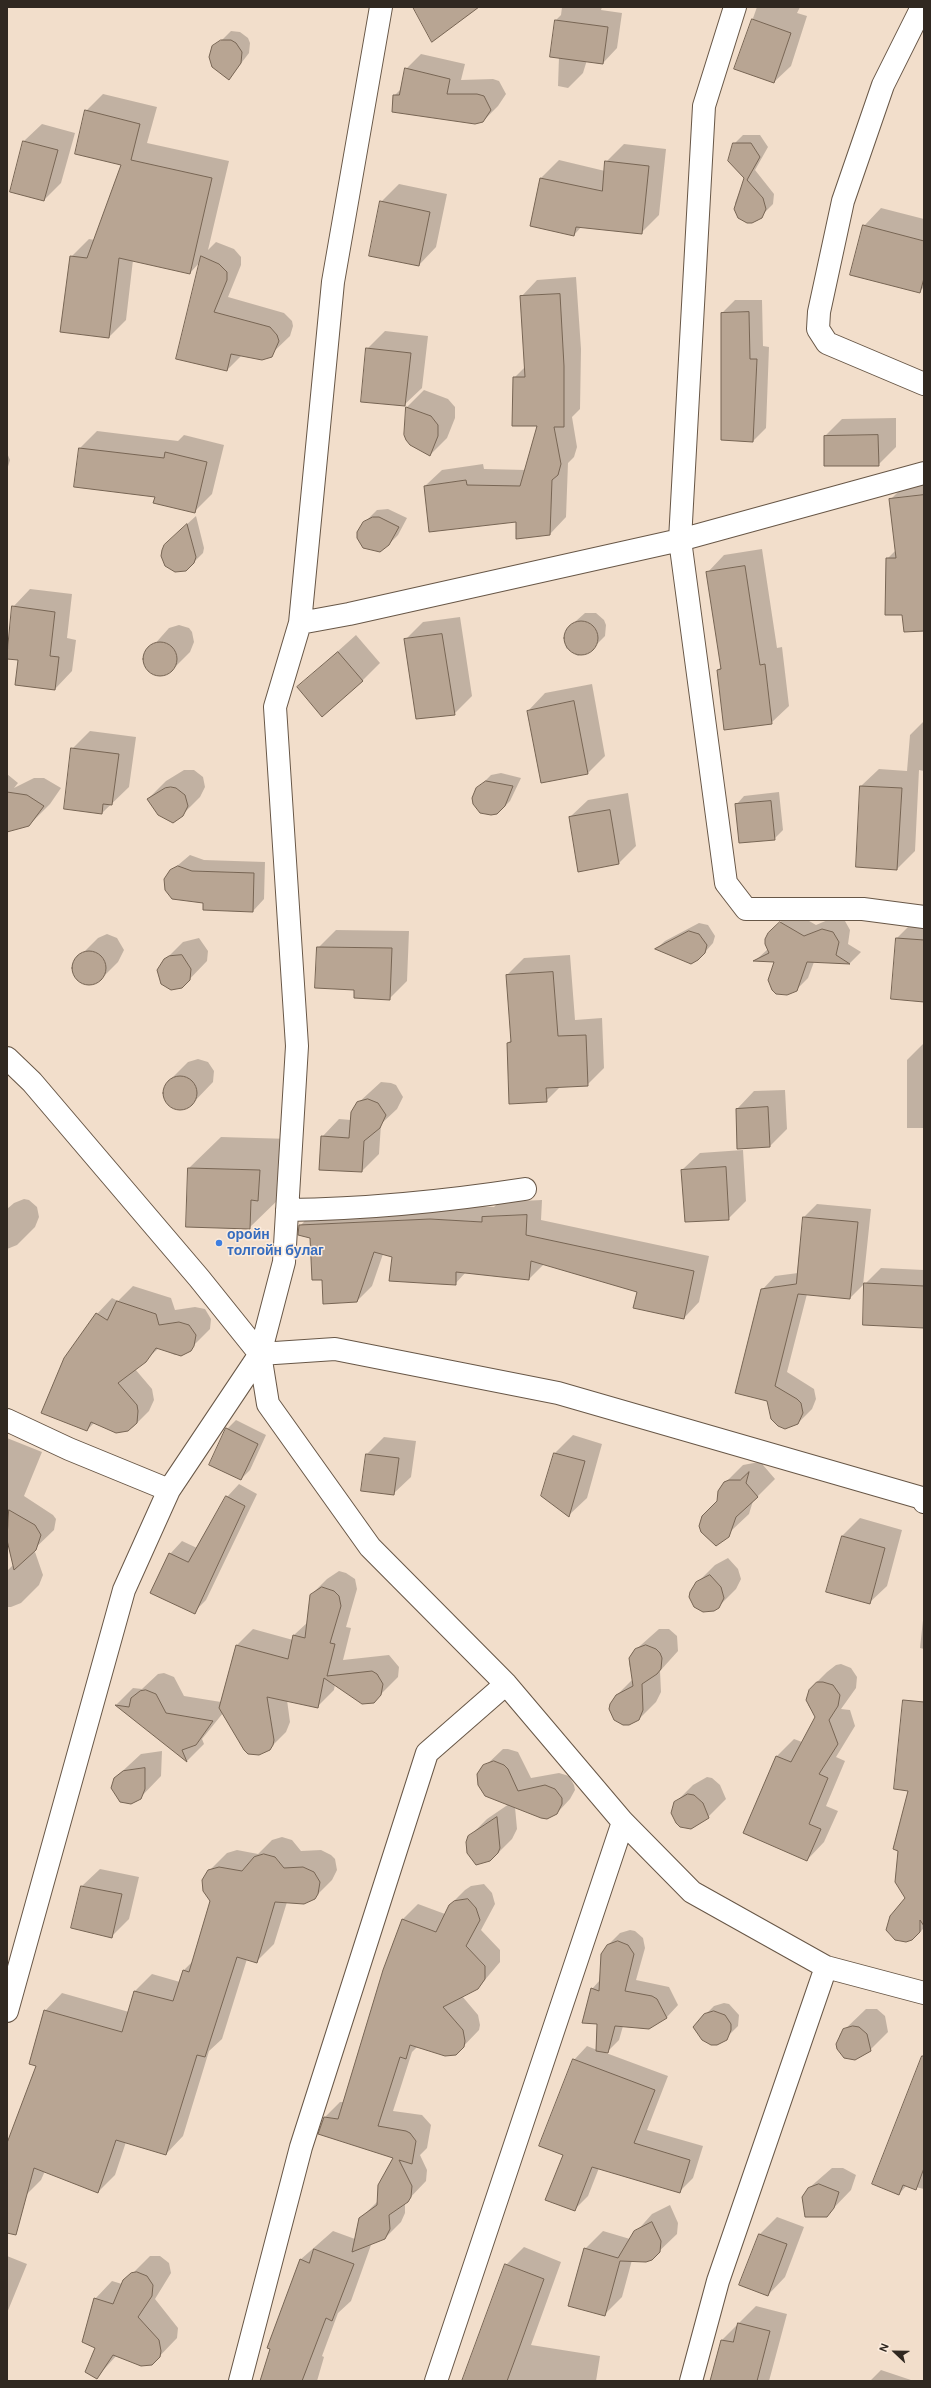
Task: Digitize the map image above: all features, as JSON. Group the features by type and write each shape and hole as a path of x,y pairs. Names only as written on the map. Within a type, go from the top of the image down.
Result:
{"street":[{"path":"7,2011 124,1590 169,1490 260,1354 284,1262 297,1046 275,707 300,623 333,282 381,7"},
{"path":"735,7 704,106 680,540 726,883 746,909 776,907 863,909 924,917"},
{"path":"922,7 883,85 843,201 820,312 818,329 827,343 924,384"},
{"path":"300,623 349,614 680,540 924,473"},
{"path":"7,1058 32,1082 199,1278 260,1354 268,1404 370,1547 506,1684 623,1822 692,1892 826,1967 924,1993"},
{"path":"287,1210 326,1210 462,1198 525,1188"},
{"path":"260,1354 335,1349 558,1393 922,1498 924,1502"},
{"path":"7,1420 69,1449 169,1490"},
{"path":"240,2381 301,2147 427,1753 506,1684"},
{"path":"436,2381 623,1822"},
{"path":"691,2381 718,2281 826,1967"}],"building":[{"path":"413,7 479,7 432,42"},
{"path":"752,19 791,33 774,83 734,69"},
{"path":"555,20 608,27 603,64 550,57"},
{"path":"221,40 231,40 236,43 242,52 241,63 229,80 212,67 209,57 212,46"},
{"path":"405,68 450,79 447,94 477,94 484,96 491,110 483,122 475,124 392,112 393,95 399,95"},
{"path":"85,110 140,124 131,160 212,178 190,274 119,258 109,338 60,332 70,256 87,258 121,165 75,154"},
{"path":"23,141 58,150 44,201 10,192"},
{"path":"733,143 751,143 760,157 747,180 763,198 766,209 762,218 752,223 747,223 738,218 734,209 744,178 728,161"},
{"path":"605,161 649,166 642,234 576,227 574,236 530,226 540,178 602,191"},
{"path":"380,201 430,212 419,266 369,256"},
{"path":"863,225 924,241 924,278 920,293 850,275"},
{"path":"201,256 219,264 227,272 227,280 214,312 270,327 277,335 279,341 272,357 262,360 231,354 227,371 176,359"},
{"path":"560,294 564,366 564,427 554,427 561,464 558,475 552,480 550,535 516,539 516,522 429,532 424,486 466,480 467,485 520,486 537,426 512,426 513,377 525,377 520,296"},
{"path":"749,312 750,359 757,359 753,442 721,440 721,313"},
{"path":"366,348 411,353 405,406 361,402"},
{"path":"406,407 431,416 438,425 438,436 430,456 410,445 406,440 404,435"},
{"path":"878,435 879,466 824,466 824,436"},
{"path":"79,448 164,458 165,452 207,462 195,513 153,503 155,497 74,487"},
{"path":"924,495 924,631 904,632 902,615 885,615 886,558 896,558 889,499"},
{"path":"373,517 379,517 399,527 389,545 380,552 363,548 357,538 357,532 363,522"},
{"path":"187,524 196,557 194,563 186,571 175,572 165,566 161,556 162,550 164,545"},
{"path":"745,566 760,665 765,664 772,724 724,730 717,670 721,669 706,572"},
{"path":"12,606 55,612 50,656 59,657 55,690 15,685 18,660 7,659"},
{"path":"578,621 584,621 588,622 595,628 598,638 597,645 591,652 584,655 578,655 574,654 567,648 564,641 564,635 565,631 571,624"},
{"path":"442,634 455,715 416,719 404,639"},
{"path":"157,642 163,642 172,647 176,653 176,665 172,671 163,676 157,676 148,671 143,662 143,656 148,647"},
{"path":"338,652 363,681 322,717 297,687"},
{"path":"574,701 588,774 541,783 527,711"},
{"path":"71,748 119,754 112,805 103,804 102,814 64,809"},
{"path":"486,781 513,786 505,806 497,814 491,815 480,813 473,804 472,798 476,788"},
{"path":"860,786 902,788 897,870 856,867"},
{"path":"165,788 176,788 185,795 188,806 183,816 173,823 158,815 147,799"},
{"path":"7,792 27,795 44,806 29,826 7,832"},
{"path":"771,801 775,840 739,843 735,804"},
{"path":"610,810 619,864 578,872 569,817"},
{"path":"178,866 192,871 254,873 253,912 203,910 203,903 172,899 165,890 164,879 170,870"},
{"path":"780,922 804,936 822,929 833,932 839,942 836,955 850,964 807,962 797,991 787,995 776,994 772,990 768,980 774,962 753,961 769,953 765,944 765,939 768,933"},
{"path":"689,931 699,934 707,945 705,953 691,964 655,949"},
{"path":"896,938 924,940 924,1002 891,999"},
{"path":"317,947 392,948 390,1000 354,998 354,990 315,988"},
{"path":"92,951 101,956 105,961 105,975 101,980 96,984 86,985 82,984 73,975 72,965 73,961 82,952"},
{"path":"182,955 191,969 190,980 182,988 171,990 161,984 157,970 164,959 169,956"},
{"path":"553,972 558,1036 586,1035 588,1086 546,1088 547,1102 509,1104 507,1043 511,1042 506,975"},
{"path":"177,1076 183,1076 192,1081 196,1087 196,1099 192,1105 183,1110 177,1110 168,1105 163,1096 163,1090 168,1081"},
{"path":"368,1099 378,1103 386,1115 380,1128 364,1141 362,1172 319,1170 321,1136 349,1138 351,1112 357,1102"},
{"path":"768,1107 770,1147 737,1149 736,1109"},
{"path":"726,1167 729,1220 685,1222 681,1170"},
{"path":"188,1168 260,1170 258,1201 251,1200 250,1229 186,1227"},
{"path":"527,1215 526,1235 694,1271 684,1319 633,1308 637,1292 531,1261 529,1280 456,1272 456,1285 389,1281 392,1257 374,1252 357,1302 323,1304 322,1280 312,1280 310,1238 298,1235 299,1225 430,1219 482,1222 482,1217"},
{"path":"803,1217 858,1222 850,1299 798,1294 775,1386 797,1399 801,1403 803,1413 798,1424 785,1429 778,1426 771,1419 767,1401 735,1393 761,1289 796,1284"},
{"path":"864,1283 924,1286 924,1328 863,1325"},
{"path":"117,1301 156,1314 159,1325 179,1322 189,1325 196,1335 194,1346 191,1351 181,1356 156,1348 146,1362 118,1383 137,1405 137,1423 128,1431 116,1433 91,1422 87,1431 41,1413 64,1358 96,1313 107,1320"},
{"path":"226,1428 258,1444 241,1480 209,1465"},
{"path":"554,1453 585,1461 569,1517 541,1496"},
{"path":"366,1454 399,1458 394,1495 361,1491"},
{"path":"749,1472 746,1483 758,1497 736,1517 729,1537 716,1546 701,1532 699,1526 702,1516 717,1501 718,1491 724,1482 729,1480 740,1480"},
{"path":"226,1496 245,1506 195,1614 150,1593 169,1553 188,1562"},
{"path":"9,1510 35,1525 41,1535 36,1550 14,1570 7,1540"},
{"path":"842,1536 885,1548 870,1604 826,1592"},
{"path":"710,1575 721,1587 724,1598 719,1608 714,1611 703,1612 694,1607 689,1597 690,1592 696,1582"},
{"path":"322,1587 334,1591 339,1596 341,1606 330,1643 335,1644 327,1676 372,1671 377,1674 383,1684 381,1695 374,1703 362,1704 324,1678 318,1708 267,1697 274,1740 273,1745 270,1750 259,1755 248,1754 244,1750 219,1708 236,1645 288,1659 293,1635 305,1638 310,1595"},
{"path":"646,1645 656,1649 660,1653 662,1658 661,1669 657,1674 642,1684 643,1710 639,1720 629,1725 623,1725 614,1720 609,1709 610,1704 616,1695 633,1686 629,1658 635,1649"},
{"path":"817,1682 833,1685 840,1695 838,1706 829,1720 838,1744 819,1774 828,1778 809,1824 821,1829 807,1861 743,1833 776,1756 791,1762 815,1717 806,1700 809,1690"},
{"path":"146,1690 156,1694 166,1713 213,1721 196,1745 182,1750 187,1762 115,1705 129,1707 131,1698 140,1691"},
{"path":"903,1700 924,1702 924,1926 920,1920 920,1932 912,1940 906,1942 895,1940 886,1930 890,1916 905,1898 895,1882 898,1851 893,1849 908,1791 894,1789"},
{"path":"494,1761 504,1765 508,1769 518,1791 545,1785 555,1789 562,1798 562,1804 557,1814 547,1819 541,1818 485,1796 478,1785 477,1774 483,1765"},
{"path":"145,1768 145,1789 141,1799 131,1804 120,1802 111,1788 114,1778 123,1771"},
{"path":"688,1794 694,1795 703,1803 709,1818 691,1829 680,1827 676,1823 671,1813 674,1802"},
{"path":"497,1817 500,1848 498,1853 490,1861 476,1865 467,1853 466,1842 468,1836"},
{"path":"264,1854 275,1857 284,1868 303,1867 314,1872 320,1882 318,1894 315,1899 304,1904 275,1902 257,1963 237,1957 205,2057 197,2055 166,2155 116,2140 98,2193 34,2168 16,2235 7,2233 7,2143 36,2066 29,2064 44,2010 122,2032 134,1991 173,2001 183,1970 189,1972 210,1901 203,1891 202,1880 208,1870 219,1867 242,1871 254,1857"},
{"path":"81,1886 122,1894 112,1938 71,1928"},
{"path":"468,1899 476,1908 480,1920 466,1946 485,1966 485,1979 478,1989 443,2007 463,2030 465,2041 464,2047 456,2055 445,2056 410,2045 406,2059 400,2057 378,2126 406,2131 410,2133 416,2141 412,2164 399,2160 412,2186 411,2197 408,2202 389,2215 390,2229 385,2239 352,2252 359,2218 377,2205 378,2185 393,2158 318,2134 324,2117 338,2119 383,1970 402,1919 436,1932 449,1905 454,1901"},
{"path":"618,1941 628,1945 634,1954 625,1991 652,1996 657,1999 667,2018 649,2029 615,2026 608,2053 596,2051 597,2024 582,2023 591,1988 599,1991 601,1954 607,1945"},
{"path":"714,2011 725,2015 731,2024 731,2030 727,2040 717,2045 711,2045 702,2040 693,2027 704,2014"},
{"path":"853,2026 859,2027 867,2034 871,2051 855,2060 844,2058 837,2049 836,2044 843,2029"},
{"path":"922,2056 924,2056 924,2168 916,2190 903,2185 899,2195 872,2184"},
{"path":"573,2059 655,2090 634,2143 690,2160 680,2193 592,2167 575,2211 545,2200 563,2155 539,2146"},
{"path":"819,2184 839,2192 834,2208 827,2217 805,2217 802,2197 808,2188"},
{"path":"652,2222 661,2241 660,2252 652,2260 646,2262 620,2261 605,2316 568,2306 584,2248 618,2258 634,2231"},
{"path":"759,2234 787,2244 768,2296 739,2285"},
{"path":"314,2249 354,2264 332,2321 326,2318 302,2381 260,2381 270,2349 267,2348 300,2259 309,2263"},
{"path":"505,2264 544,2279 517,2354 507,2381 462,2381"},
{"path":"137,2272 147,2276 153,2285 152,2296 138,2317 159,2340 161,2351 160,2357 152,2365 141,2366 113,2355 97,2379 85,2372 95,2348 82,2342 94,2298 113,2304 123,2280 131,2273"},
{"path":"738,2323 770,2331 757,2381 710,2381 721,2340 733,2342"}],"place":[{"name":"оройн толгойн булаг","path":"219,1243"}]}
